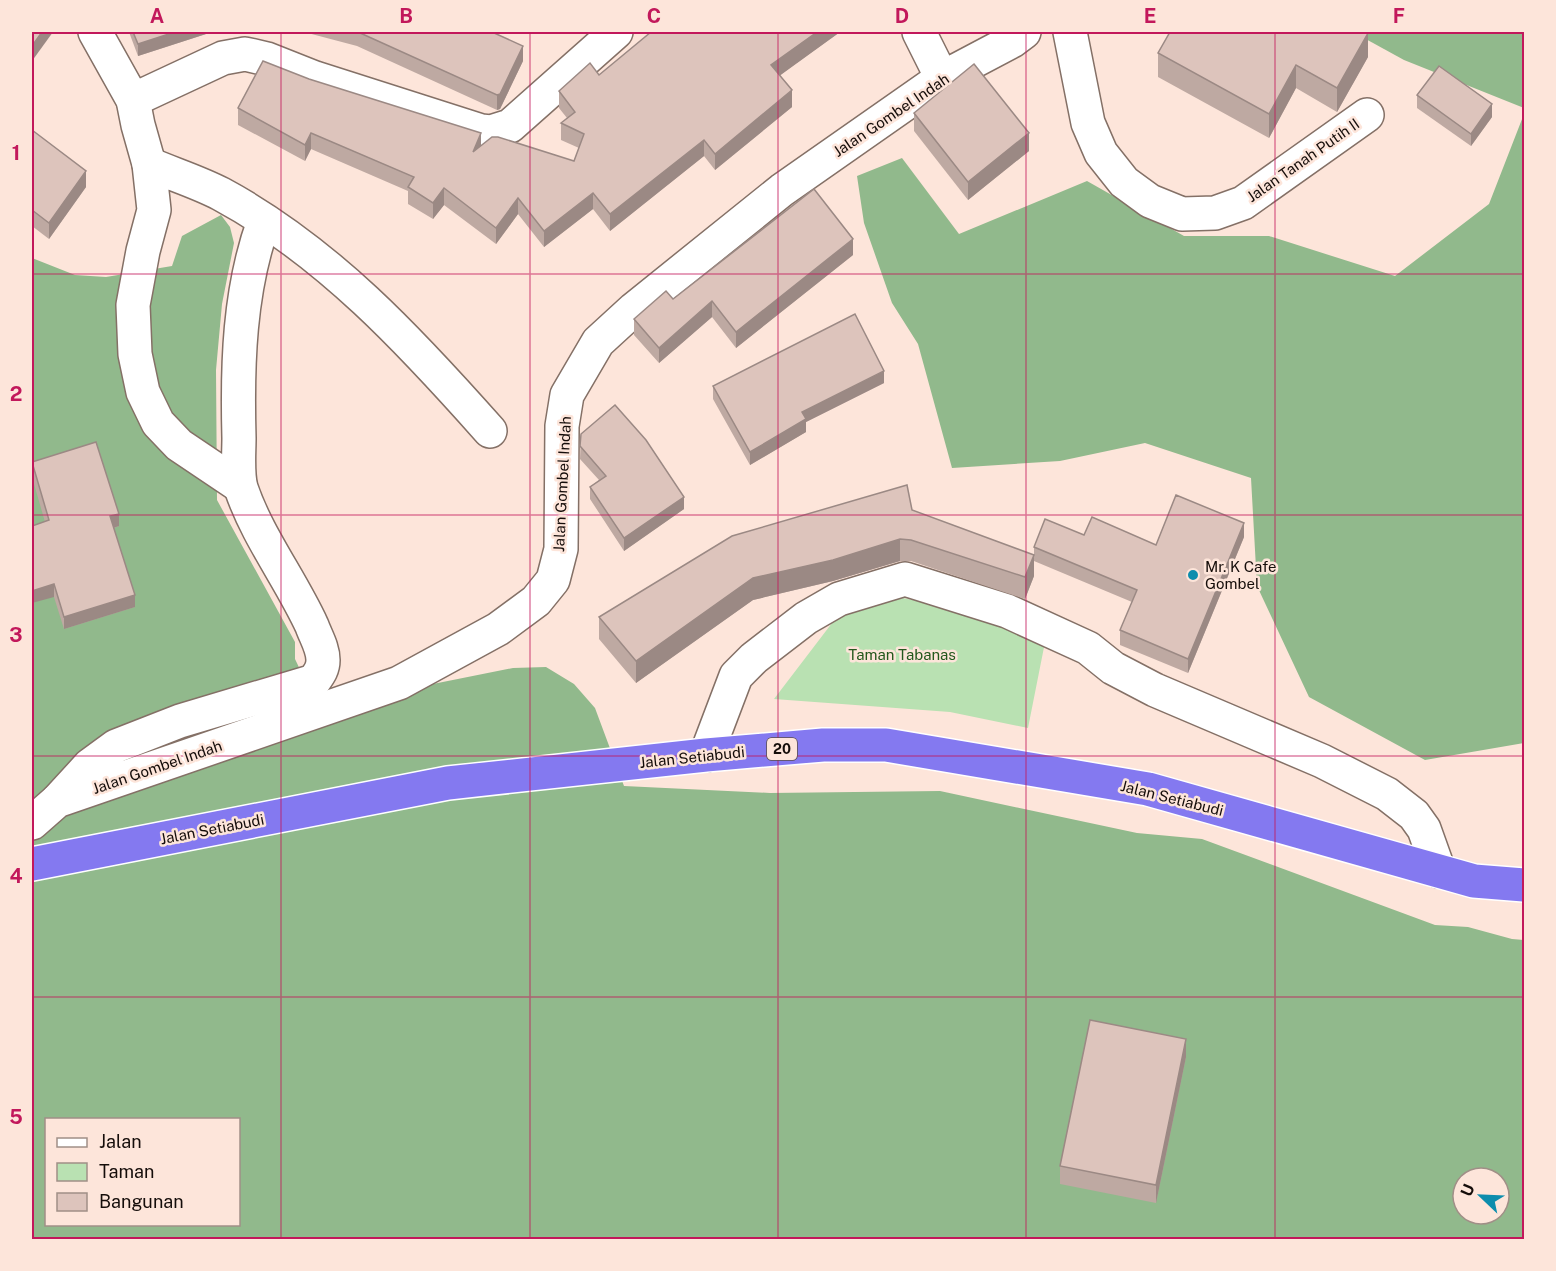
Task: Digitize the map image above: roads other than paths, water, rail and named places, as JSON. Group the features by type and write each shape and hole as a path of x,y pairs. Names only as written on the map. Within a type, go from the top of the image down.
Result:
{"highway":[{"name":"Jalan Setiabudi","path":"32,864 448,783 706,755 823,745 886,745 1148,789 1474,881 1524,885"}],"street":[{"path":"95,32 133,100 149,164 154,210 143,251 133,305 135,354 143,392 158,423 179,445 240,486"},
{"path":"133,100 223,58 245,54 267,59 315,78 490,132 510,126 616,32"},
{"path":"919,32 942,78"},
{"name":"Jalan Gombel Indah","path":"32,823 57,801 399,683 498,629 536,601 553,580 561,549 562,426 567,395 598,342 634,309 782,190 942,78 1012,41 1024,32"},
{"name":"Jalan Tanah Putih II","path":"1070,32 1088,123 1101,153 1124,182 1150,201 1182,214 1215,213 1243,203 1367,115"},
{"path":"149,164 220,193 322,261 427,361 490,432"},
{"path":"57,801 90,765 116,746 180,721 314,681 321,671 323,660 321,646 304,609 266,543 240,486 238,382 243,313 251,263 264,221"},
{"path":"706,755 736,676 754,658 806,618 839,598 905,579 1007,611 1088,648 1113,668 1155,690 1322,761 1387,794 1414,815 1424,829 1439,871"}],"place":[{"name":"Mr. K Cafe Gombel","path":"1193,575"}],"park label":[{"name":"Taman Tabanas","path":"902,654"}]}
